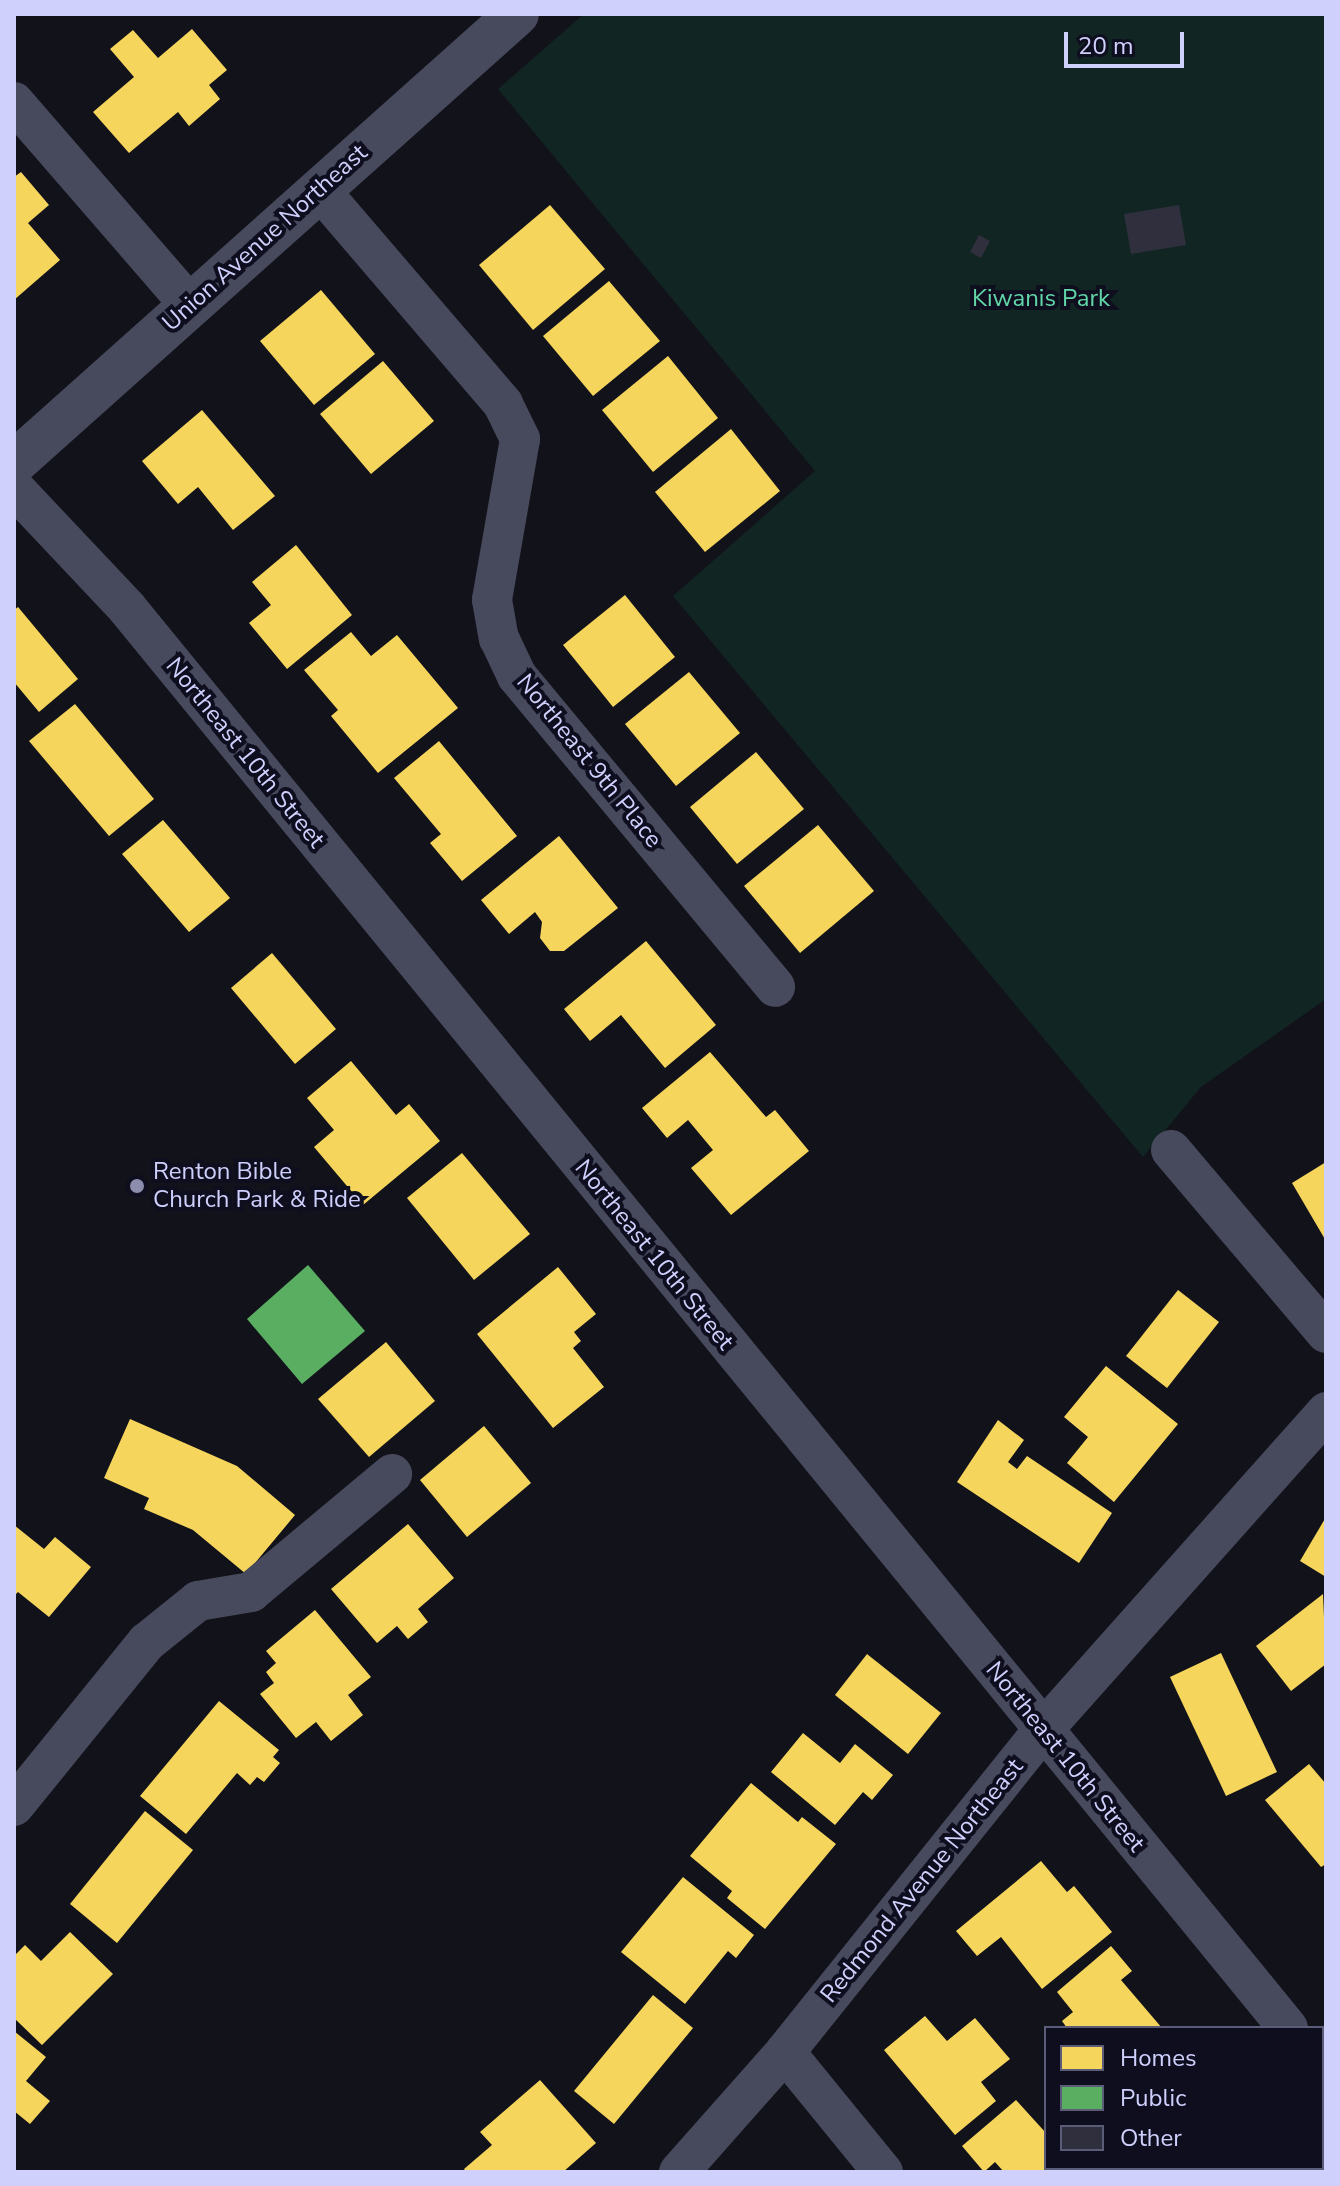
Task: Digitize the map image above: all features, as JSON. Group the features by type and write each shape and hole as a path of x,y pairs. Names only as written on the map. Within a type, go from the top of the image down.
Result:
{"street":[{"name":"Union Avenue Northeast","path":"14,463 517,14"},
{"path":"14,102 190,305"},
{"name":"Northeast 9th Place","path":"319,189 503,404 520,439 492,600 499,638 517,676 775,987"},
{"name":"Northeast 10th Street","path":"14,488 127,608 1286,2026"},
{"path":"1171,1150 1326,1333"},
{"name":"Redmond Avenue Northeast","path":"679,2172 785,2052 1043,1730 1326,1412"},
{"path":"14,1806 147,1642 198,1601 251,1592 392,1474"},
{"path":"785,2052 883,2172"}],"green space":[{"name":"Kiwanis Park","path":"584,14 1326,14 1326,999 1201,1087 1143,1157 673,596 815,471 498,89"}],"building: Homes":[{"path":"192,29 227,70 209,85 220,99 189,126 178,112 129,153 93,112 134,77 110,49 133,30 158,58"},
{"path":"21,172 49,205 28,223 60,260 14,300 14,177"},
{"path":"550,205 605,269 533,330 479,265"},
{"path":"609,281 660,341 593,396 543,336"},
{"path":"321,290 375,354 314,405 260,341"},
{"path":"668,356 718,418 653,472 602,410"},
{"path":"383,361 434,421 371,474 320,414"},
{"path":"202,410 275,496 233,530 198,487 178,504 142,461"},
{"path":"731,429 780,491 705,552 655,492"},
{"path":"296,545 352,615 287,669 249,623 271,605 252,582"},
{"path":"625,595 675,657 613,707 563,645"},
{"path":"18,607 78,679 39,712 14,682 14,610"},
{"path":"351,632 371,656 397,635 458,708 378,773 331,716 338,710 304,670"},
{"path":"689,672 740,733 676,786 625,724"},
{"path":"75,704 154,799 109,836 29,741"},
{"path":"439,741 517,836 462,881 430,843 441,834 394,778"},
{"path":"756,752 804,809 737,864 690,807"},
{"path":"163,820 230,898 189,932 122,854"},
{"path":"818,825 874,891 800,953 744,886"},
{"path":"559,836 618,908 564,951 550,951 540,938 542,922 535,912 509,934 481,900"},
{"path":"646,941 716,1025 665,1068 621,1015 590,1041 564,1009"},
{"path":"272,953 336,1029 295,1064 231,988"},
{"path":"710,1052 766,1117 775,1110 809,1151 731,1215 691,1168 713,1150 688,1120 667,1138 642,1108"},
{"path":"351,1061 396,1115 409,1104 440,1141 363,1205 314,1147 334,1130 307,1098"},
{"path":"462,1153 530,1234 474,1280 407,1198"},
{"path":"1326,1162 1326,1241 1292,1183"},
{"path":"558,1267 596,1314 574,1332 581,1341 573,1348 604,1387 553,1428 477,1334"},
{"path":"1178,1290 1219,1322 1167,1388 1126,1356"},
{"path":"386,1342 435,1401 369,1457 318,1399"},
{"path":"1106,1366 1178,1424 1114,1502 1067,1463 1088,1437 1064,1417"},
{"path":"130,1419 237,1466 295,1515 246,1574 193,1530 144,1509 149,1498 104,1478"},
{"path":"998,1420 1024,1440 1008,1462 1017,1469 1027,1456 1112,1513 1079,1563 957,1482"},
{"path":"484,1426 531,1483 467,1537 420,1480"},
{"path":"1326,1517 1326,1577 1300,1561"},
{"path":"408,1524 454,1578 418,1609 428,1622 408,1639 397,1626 377,1643 331,1589"},
{"path":"14,1525 44,1549 55,1537 91,1567 49,1617 18,1592 14,1596"},
{"path":"1323,1594 1326,1664 1291,1691 1256,1646"},
{"path":"315,1610 371,1677 348,1695 363,1715 331,1741 316,1722 296,1738 260,1694 274,1683 266,1672 276,1663 266,1651"},
{"path":"1221,1653 1277,1772 1226,1796 1170,1677"},
{"path":"867,1654 941,1713 908,1754 835,1695"},
{"path":"219,1701 279,1750 273,1757 280,1763 264,1782 257,1777 250,1785 237,1773 186,1834 140,1796"},
{"path":"803,1733 840,1763 855,1744 893,1775 872,1800 863,1792 835,1825 771,1772"},
{"path":"1309,1764 1326,1784 1326,1864 1321,1867 1265,1800"},
{"path":"751,1783 798,1822 802,1817 836,1844 765,1929 727,1898 732,1891 690,1856"},
{"path":"145,1811 193,1850 117,1943 70,1904"},
{"path":"1041,1861 1067,1892 1074,1886 1112,1932 1042,1989 1001,1937 977,1956 956,1931"},
{"path":"683,1877 754,1935 736,1958 728,1951 685,2004 621,1952"},
{"path":"70,1932 113,1974 42,2045 14,2018 14,1956 25,1945 41,1961"},
{"path":"1111,1946 1132,1971 1121,1980 1160,2026 1066,2026 1062,2021 1073,2012 1057,1992"},
{"path":"653,1995 693,2028 614,2124 574,2091"},
{"path":"925,2016 947,2041 975,2018 1010,2059 981,2082 996,2101 955,2135 884,2050"},
{"path":"14,2031 46,2057 26,2081 50,2101 30,2124 14,2111"},
{"path":"540,2080 596,2143 563,2172 466,2172 464,2169 492,2145 480,2132"},
{"path":"1016,2100 1044,2131 1044,2170 1080,2172 1004,2172 995,2162 984,2172 962,2146"},
{"path":"1206,2170 1284,2172 1207,2172"}],"building: Public":[{"path":"308,1265 365,1331 302,1384 247,1319"}],"building: Other":[{"path":"1179,205 1186,245 1131,254 1124,214"},
{"path":"979,235 990,241 981,258 970,252"}],"place":[{"name":"Renton Bible Church Park & Ride","path":"137,1186"}]}
